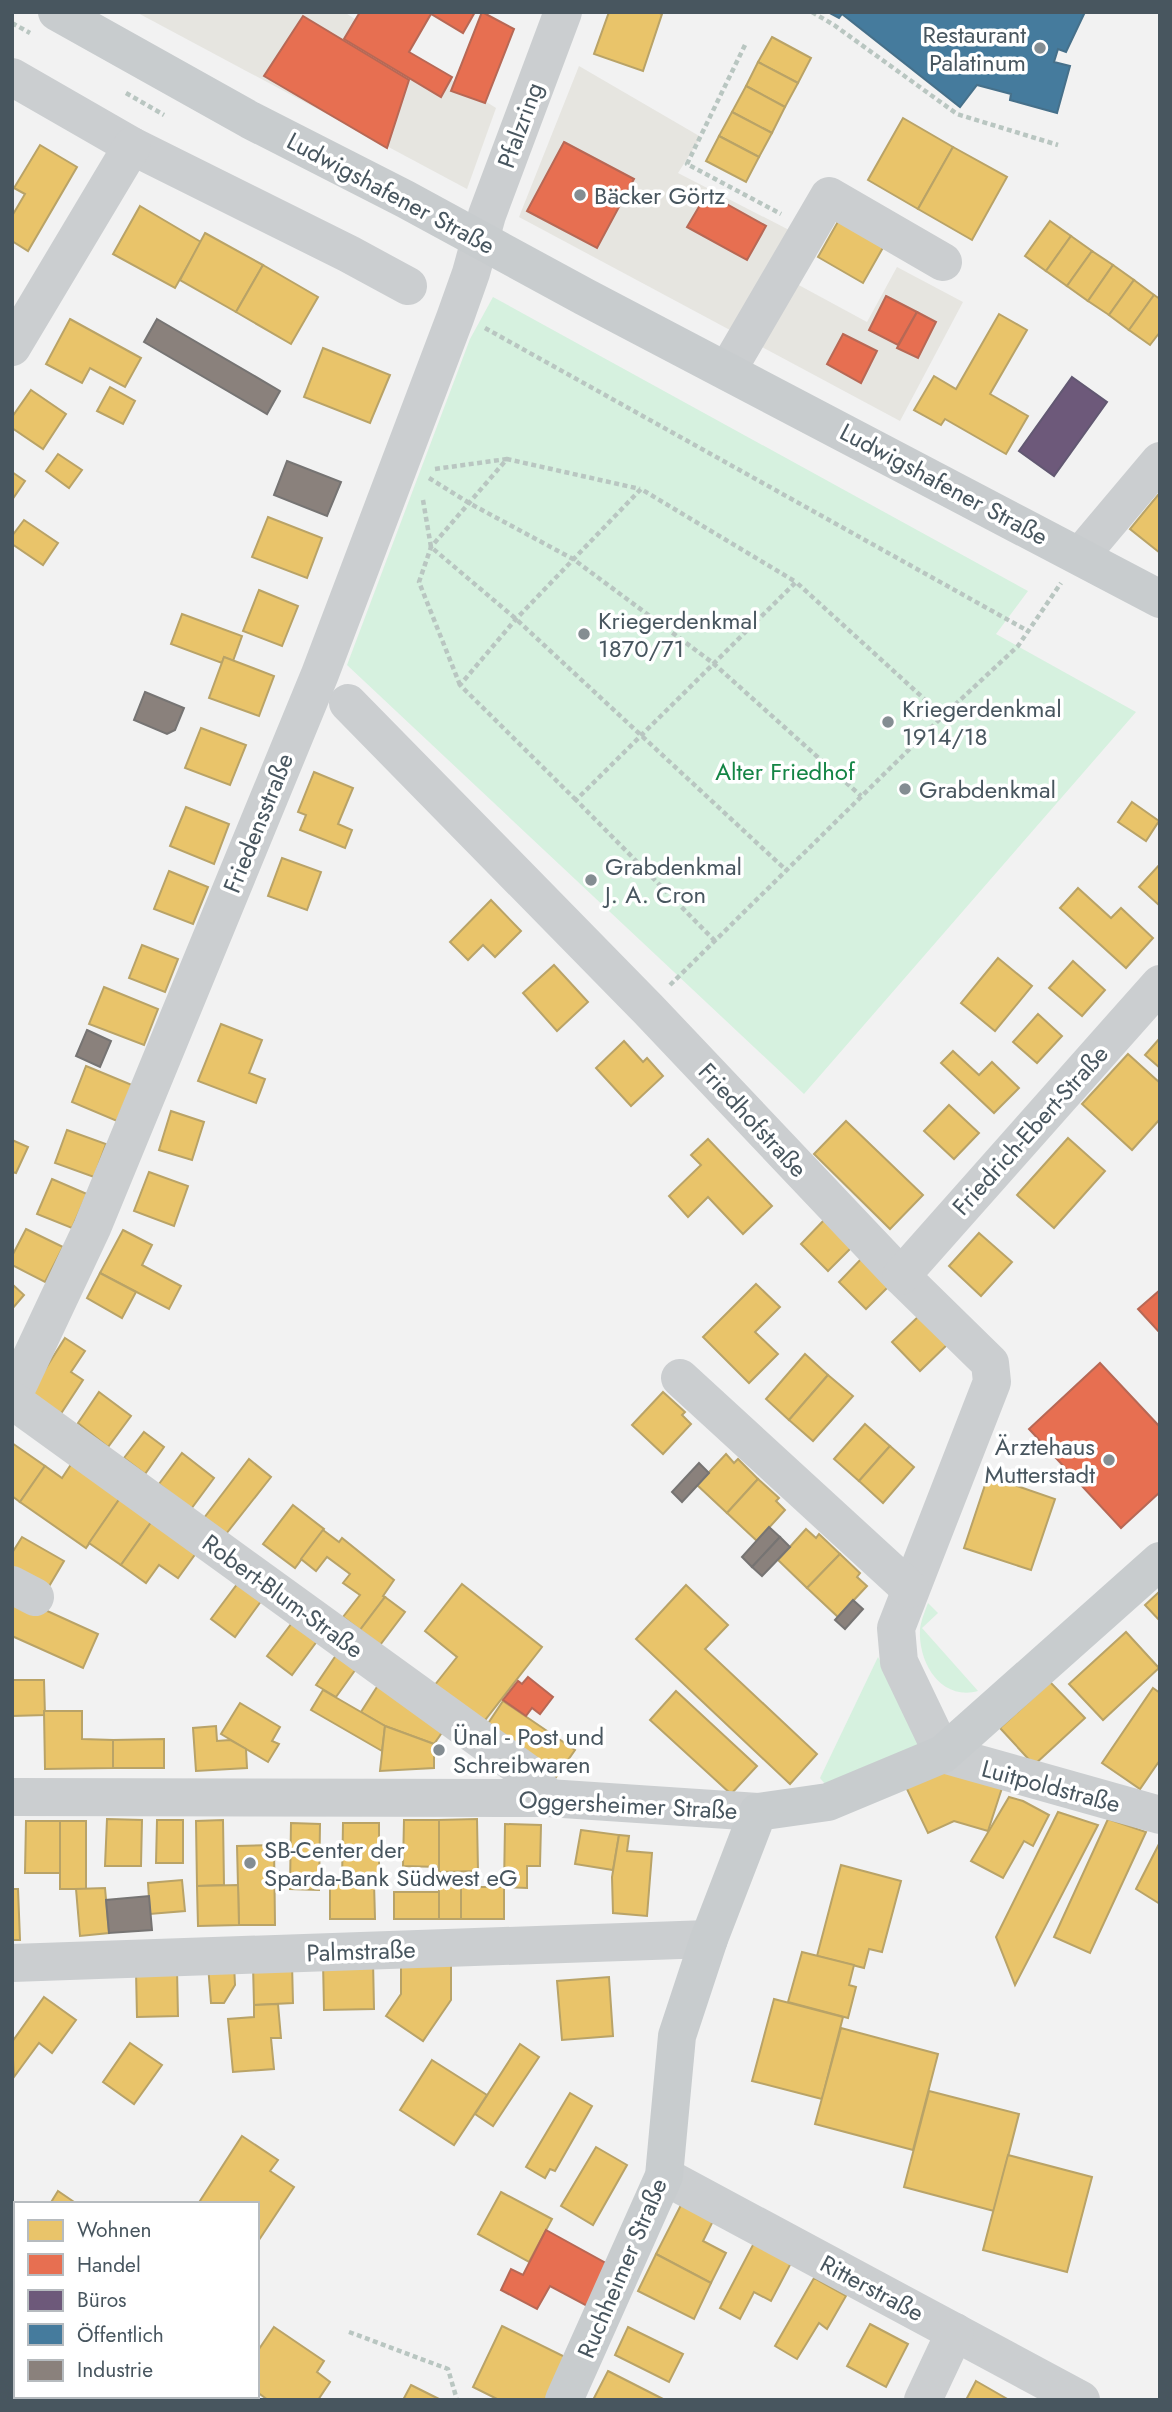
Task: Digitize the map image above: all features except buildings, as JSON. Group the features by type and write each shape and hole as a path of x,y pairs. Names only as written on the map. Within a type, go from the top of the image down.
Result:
{"main road":[{"name":"Ludwigshafener Straße","path":"57,12 238,114 475,256 727,371 1160,599"},
{"name":"Oggersheimer Straße","path":"758,1812 828,1802 943,1755 1160,1561"},
{"name":"Ruchheimer Straße","path":"564,2400 664,2176 677,2036 709,1939 758,1812"}],"street":[{"name":"Pfalzring","path":"475,256 563,12"},
{"path":"12,77 132,146 408,286"},
{"path":"12,347 132,146"},
{"path":"727,371 829,196 943,262"},
{"name":"Friedensstraße","path":"12,1399 97,1215 320,674 411,466 475,256"},
{"path":"1080,556 1160,461"},
{"name":"Friedhofstraße","path":"348,703 649,1009 901,1276 990,1363 992,1382 896,1628 899,1662 943,1755"},
{"name":"Friedrich-Ebert-Straße","path":"901,1276 1160,984"},
{"path":"680,1378 910,1589"},
{"name":"Robert-Blum-Straße","path":"12,1399 526,1772 548,1798"},
{"name":"Luitpoldstraße","path":"943,1755 1160,1815"},
{"name":"Oggersheimer Straße","path":"12,1797 548,1798 758,1812"},
{"name":"Palmstraße","path":"12,1963 709,1939"},
{"name":"Ritterstraße","path":"664,2176 1081,2400"},
{"path":"923,2400 954,2332"}],"path":[{"path":"812,12 957,114 1058,145"},
{"path":"745,45 688,164 809,229"},
{"path":"457,312 1028,631"},
{"path":"411,466 507,459 641,489 796,582 943,716"},
{"path":"507,459 431,547 419,582 460,685 715,940"},
{"path":"411,466 469,503 573,559 713,663 861,796"},
{"path":"411,466 431,547 516,619 786,870"},
{"path":"460,685 516,619 641,489"},
{"path":"649,1009 861,796 1018,646 1080,556"},
{"path":"576,800 796,582"},
{"path":"349,2332 448,2369 457,2400"}],"shaded area":[{"path":"136,12 344,12 496,108 467,189"},
{"path":"579,66 701,137 678,173 791,231 771,270 867,322 897,267 963,302 900,421 519,217"}],"green space":[{"name":"Alter Friedhof","path":"493,297 1028,591 996,634 1136,712 804,1094 347,665 470,339"},
{"path":"928,1603 938,1613 922,1628 978,1691 965,1693 943,1685 928,1666 920,1642 920,1629"},
{"path":"878,1657 926,1748 825,1784 820,1778"}],"place":[{"name":"Restaurant Palatinum","path":"1040,48"},
{"name":"Bäcker Görtz","path":"580,195"},
{"name":"Kriegerdenkmal 1870/71","path":"584,634"},
{"name":"Kriegerdenkmal 1914/18","path":"888,722"},
{"name":"Grabdenkmal","path":"905,789"},
{"name":"Grabdenkmal J. A. Cron","path":"591,880"},
{"name":"Ärztehaus Mutterstadt","path":"1109,1460"},
{"name":"Ünal - Post und Schreibwaren","path":"439,1750"},
{"name":"SB-Center der Sparda-Bank Südwest eG","path":"250,1863"}]}
